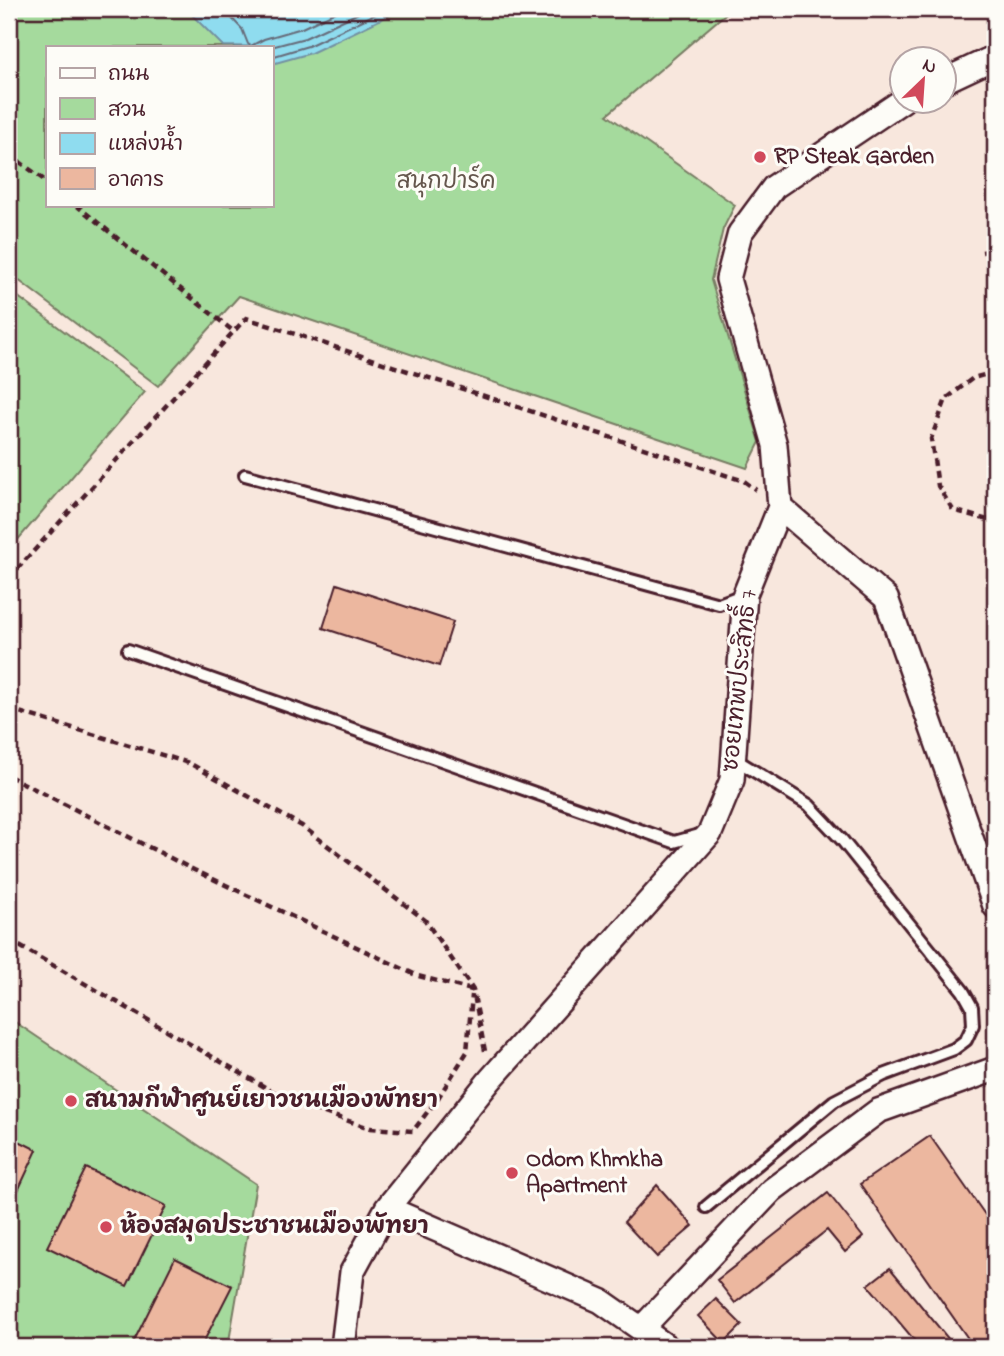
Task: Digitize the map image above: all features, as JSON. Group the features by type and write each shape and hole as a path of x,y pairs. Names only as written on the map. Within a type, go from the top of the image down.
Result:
{"street":[{"path":"958,74 995,57"},
{"name":"ซอยเทพประสิทธิ์ 7","path":"343,1347 352,1272 387,1208 491,1080 710,833 732,780 745,594 780,507 775,445 728,279 740,233 774,187 888,110"},
{"path":"780,507 886,598 995,906"},
{"path":"641,1329 772,1190 878,1111 995,1069"},
{"path":"387,1208 601,1301 667,1347"}],"lane":[{"path":"245,475 719,604 745,594"},
{"path":"128,650 674,842 710,833"},
{"path":"706,1207 834,1101 884,1075 954,1049 966,1040 974,1026 972,1006 963,991 842,839 809,805 733,758"}],"path":[{"path":"9,154 46,181"},
{"path":"77,206 233,331"},
{"path":"982,252 995,250"},
{"path":"9,578 246,318 744,481 780,507"},
{"path":"995,372 974,378 946,399 931,439 938,486 953,510 995,522"},
{"path":"9,709 189,763 302,826 425,920 472,990 491,1080"},
{"path":"9,776 194,870 418,976 472,990"},
{"path":"9,940 291,1102 370,1128 413,1131 438,1098 467,1052 472,990"}],"green space":[{"name":"สนุกปาร์ค","path":"9,9 731,9 607,115 735,205 723,229 711,280 760,442 747,468 239,296 158,386 9,273"},
{"path":"9,290 145,392 9,550"},
{"name":"สนามกีฬาศูนย์เยาวชนเมืองพัทยา","path":"9,1018 256,1184 228,1347 9,1347"}],"water":[{"path":"186,9 395,9 390,15 311,53 273,64 273,46 223,46"}],"building":[{"path":"337,584 453,622 439,666 323,628"},
{"path":"9,1136 37,1150 9,1210"},
{"path":"930,1136 995,1229 995,1347 974,1347 860,1184"},
{"name":"ห้องสมุดประชาชนเมืองพัทยา","path":"86,1168 166,1206 127,1286 47,1247"},
{"path":"657,1185 693,1226 657,1257 624,1222"},
{"path":"828,1193 863,1237 845,1252 827,1230 735,1303 717,1280"},
{"path":"175,1258 232,1286 201,1347 131,1347"},
{"path":"890,1268 955,1347 920,1347 868,1285"},
{"path":"716,1299 742,1325 724,1343 698,1316"}],"place":[{"name":"RP Steak Garden","path":"760,157"},
{"name":"สนามกีฬาศูนย์เยาวชนเมืองพัทยา","path":"71,1101"},
{"name":"Odom Khmkha Apartment","path":"512,1173"},
{"name":"ห้องสมุดประชาชนเมืองพัทยา","path":"106,1227"}]}
